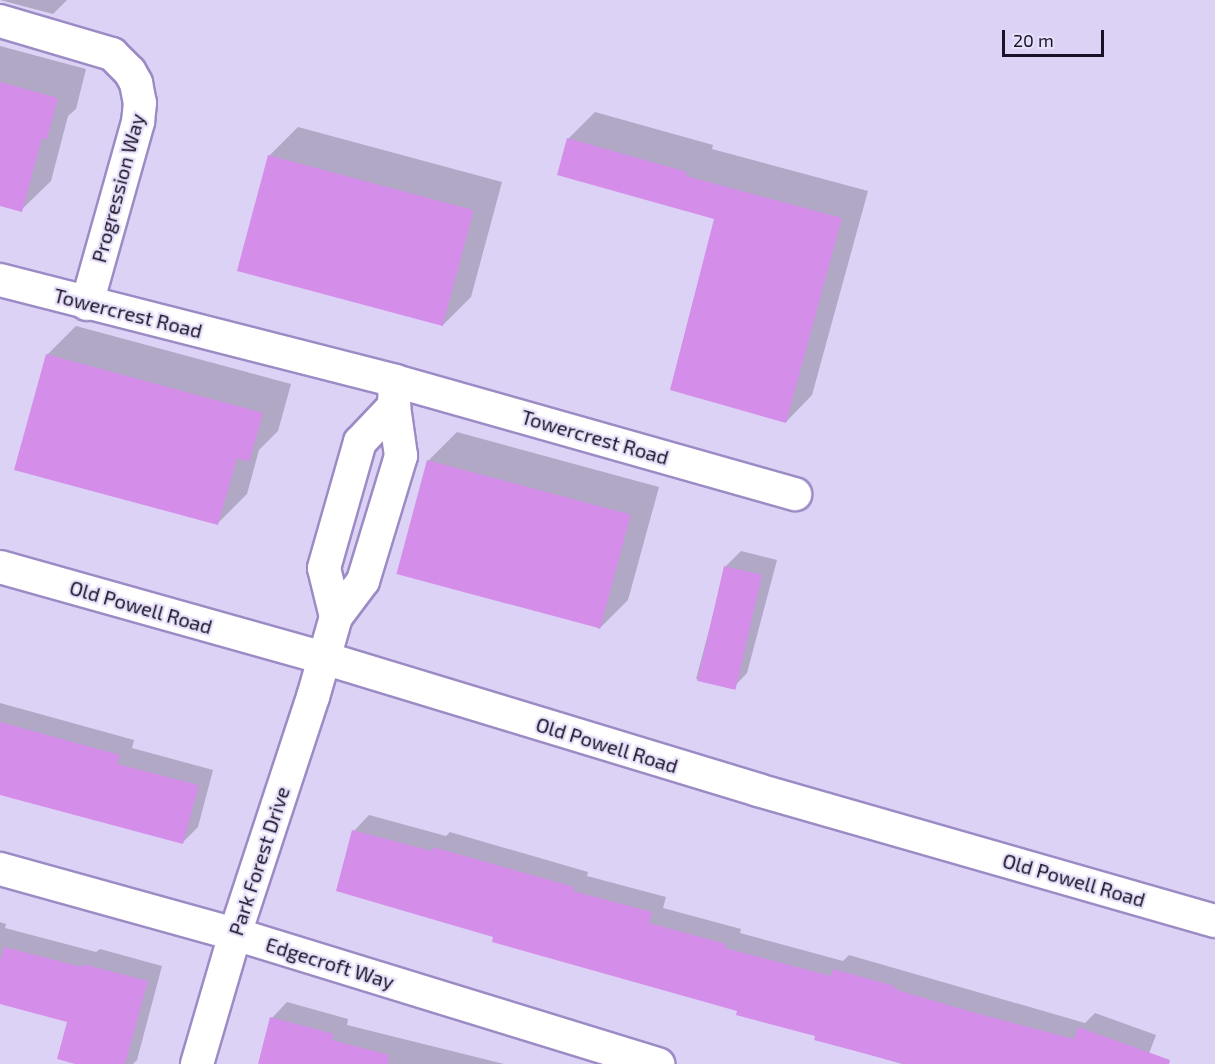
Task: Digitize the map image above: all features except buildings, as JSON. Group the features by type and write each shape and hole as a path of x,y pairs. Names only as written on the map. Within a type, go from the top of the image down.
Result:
{"street":[{"name":"Progression Way","path":"0,21 112,54 130,72 136,83 140,103 138,122 87,304"},
{"name":"Towercrest Road","path":"0,280 395,393 795,494"},
{"path":"336,617 324,568 360,442 395,393"},
{"path":"324,658 336,617 363,581 401,456 395,393"},
{"name":"Old Powell Road","path":"0,567 324,658 758,790 1215,921"},
{"name":"Park Forest Drive","path":"197,1064 235,934 324,658"},
{"name":"Edgecroft Way","path":"0,869 235,934 658,1064"}]}
